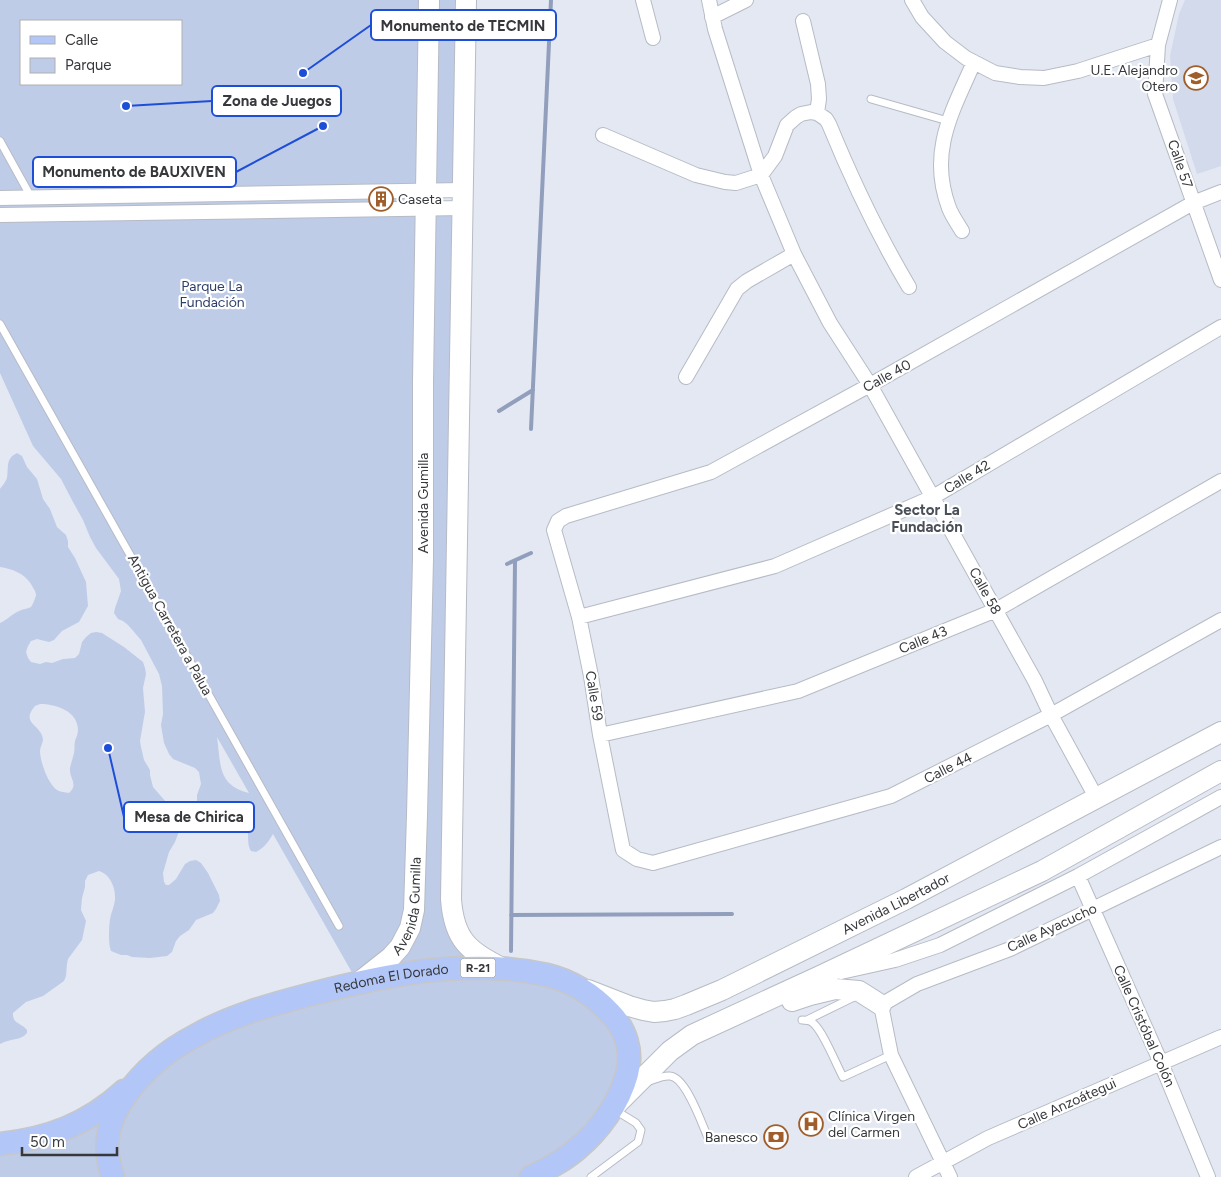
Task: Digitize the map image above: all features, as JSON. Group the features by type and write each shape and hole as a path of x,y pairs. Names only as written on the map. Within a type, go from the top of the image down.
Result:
{"main road":[{"name":"Avenida Gumilla","path":"358,983 391,957 400,947 410,928 414,910 423,569 423,381 429,0"},
{"path":"466,0 451,899 454,923 458,933 475,952 504,969"},
{"name":"Avenida Libertador","path":"560,979 643,1010 654,1012 675,1010 722,990 906,899 1221,732"},
{"path":"612,1108 661,1059 692,1035 1042,871 1221,771"},
{"name":"Redoma El Dorado","path":"113,1177 108,1165 107,1154 108,1134 112,1120 119,1106 144,1074 177,1046 218,1024 283,1002 358,983 405,974 471,968 534,972 560,979 592,996 615,1018 626,1038 629,1060 628,1071 620,1095 602,1124 577,1150 553,1170 531,1177"},
{"path":"725,1020 762,1012 810,995 835,989 859,991 881,1005"},
{"path":"0,1144 44,1137 70,1127 117,1098 144,1074"}],"street":[{"path":"643,0 653,38"},
{"name":"Calle 58","path":"709,0 715,29 761,175 794,254 830,323 870,385 996,610 1097,799"},
{"path":"712,17 746,0"},
{"path":"912,0 922,17 945,42 974,62 995,73 1044,78 1078,71 1158,45"},
{"name":"Calle 57","path":"1170,0 1158,45 1155,94 1221,280"},
{"path":"803,21 818,84 819,99 817,113"},
{"path":"962,231 947,203 940,167 943,140 948,121 974,62"},
{"path":"603,135 696,175 736,183 761,175 775,156 784,131 791,120 802,114 817,113 826,119 829,124 866,209 909,287"},
{"path":"1193,203 1221,192"},
{"path":"1193,203 1221,197"},
{"path":"0,198 463,199"},
{"path":"0,216 426,199"},
{"name":"Calle 40","path":"566,516 711,472 870,385 1193,203"},
{"path":"686,377 737,288 794,254"},
{"name":"Calle 42","path":"579,617 775,566 933,497 1221,327"},
{"name":"Calle 43","path":"600,735 798,691 996,610 1221,480"},
{"name":"Calle 59","path":"566,516 558,521 554,530 579,617 623,850 637,859 653,862"},
{"name":"Calle 44","path":"653,862 891,796 1051,715 1221,620"},
{"path":"820,976 895,960 940,945 1078,876 1221,797"},
{"name":"Calle Ayacucho","path":"881,1005 917,984 1010,949 1221,846"},
{"name":"Calle Cristóbal Colón","path":"1078,876 1161,1063 1208,1177"},
{"path":"881,1005 891,1055 950,1177"},
{"name":"Calle Anzoátegui","path":"916,1177 988,1138 1221,1037"}],"lane":[{"path":"871,99 948,121"},
{"path":"0,141 31,197"},
{"name":"Antigua Carretera a Palua","path":"0,324 339,926"},
{"path":"863,993 805,1020 813,1022 820,1030 843,1077 891,1055"},
{"path":"634,1087 664,1077 671,1076 677,1079 694,1105 708,1138"},
{"path":"591,1177 638,1142 640,1137 641,1130 636,1123 612,1108"}],"shaded area":[{"name":"U.E. Alejandro Otero","path":"1185,0 1221,0 1221,166 1197,174 1173,99 1170,56 1179,14"}],"green space":[{"name":"Parque La Fundación","path":"0,0 429,0 413,919 358,983 273,834 268,842 256,852 251,851 246,824 243,821 232,815 208,811 197,802 197,795 201,784 199,772 195,768 173,759 164,743 161,725 163,714 162,686 159,674 141,640 114,613 121,591 119,579 96,548 61,479 33,446 0,373","holes":["217,737 249,793 231,785 226,779 220,764"]},
{"path":"431,0 465,0 462,189 427,189"},
{"path":"427,209 462,209 449,900 483,960 385,967 408,938"},
{"path":"17,453 22,456 27,467 37,479 43,499 50,509 57,527 66,535 68,547 86,582 88,606 79,622 62,631 54,640 49,642 37,639 31,641 26,652 28,658 31,662 40,664 75,658 79,654 82,642 86,637 96,632 102,633 124,647 143,662 146,674 143,688 145,712 140,741 141,747 144,760 150,770 153,787 166,802 171,817 178,828 178,834 169,852 163,873 164,882 166,885 169,885 176,879 185,864 196,860 201,863 208,873 220,901 213,913 196,920 189,930 180,936 172,952 167,956 150,958 121,955 111,951 109,944 110,919 115,900 113,886 109,878 99,871 88,875 82,898 81,910 86,921 82,940 68,959 64,981 43,996 26,1002 13,1013 14,1019 27,1030 27,1033 25,1036 0,1044 0,623 16,612 31,607 36,595 25,577 13,570 0,567 0,489 7,478 8,464 13,455","holes":["40,704 53,705 65,710 70,713 77,723 78,731 70,768 73,787 69,793 61,792 54,787 43,766 40,755 43,739 39,730 30,720 31,712 35,706"]},
{"path":"504,972 590,999 625,1050 599,1122 523,1177 117,1177 112,1164 122,1107 197,1038 348,989"},
{"path":"118,1106 111,1177 0,1177 0,1144"}],"waterway":[{"path":"531,429 551,0"},
{"path":"499,411 533,390"},
{"path":"507,564 531,553"},
{"path":"511,951 515,561"},
{"path":"511,915 732,914"}],"place":[{"name":"Monumento de TECMIN","path":"303,73"},
{"name":"U.E. Alejandro Otero","path":"1196,78"},
{"name":"Zona de Juegos","path":"126,106"},
{"name":"Monumento de BAUXIVEN","path":"323,126"},
{"name":"Caseta","path":"381,199"},
{"name":"Mesa de Chirica","path":"108,748"},
{"name":"Clínica Virgen del Carmen","path":"811,1124"},
{"name":"Banesco","path":"776,1137"}],"district":[{"name":"Sector La Fundación","path":"927,518"}]}
